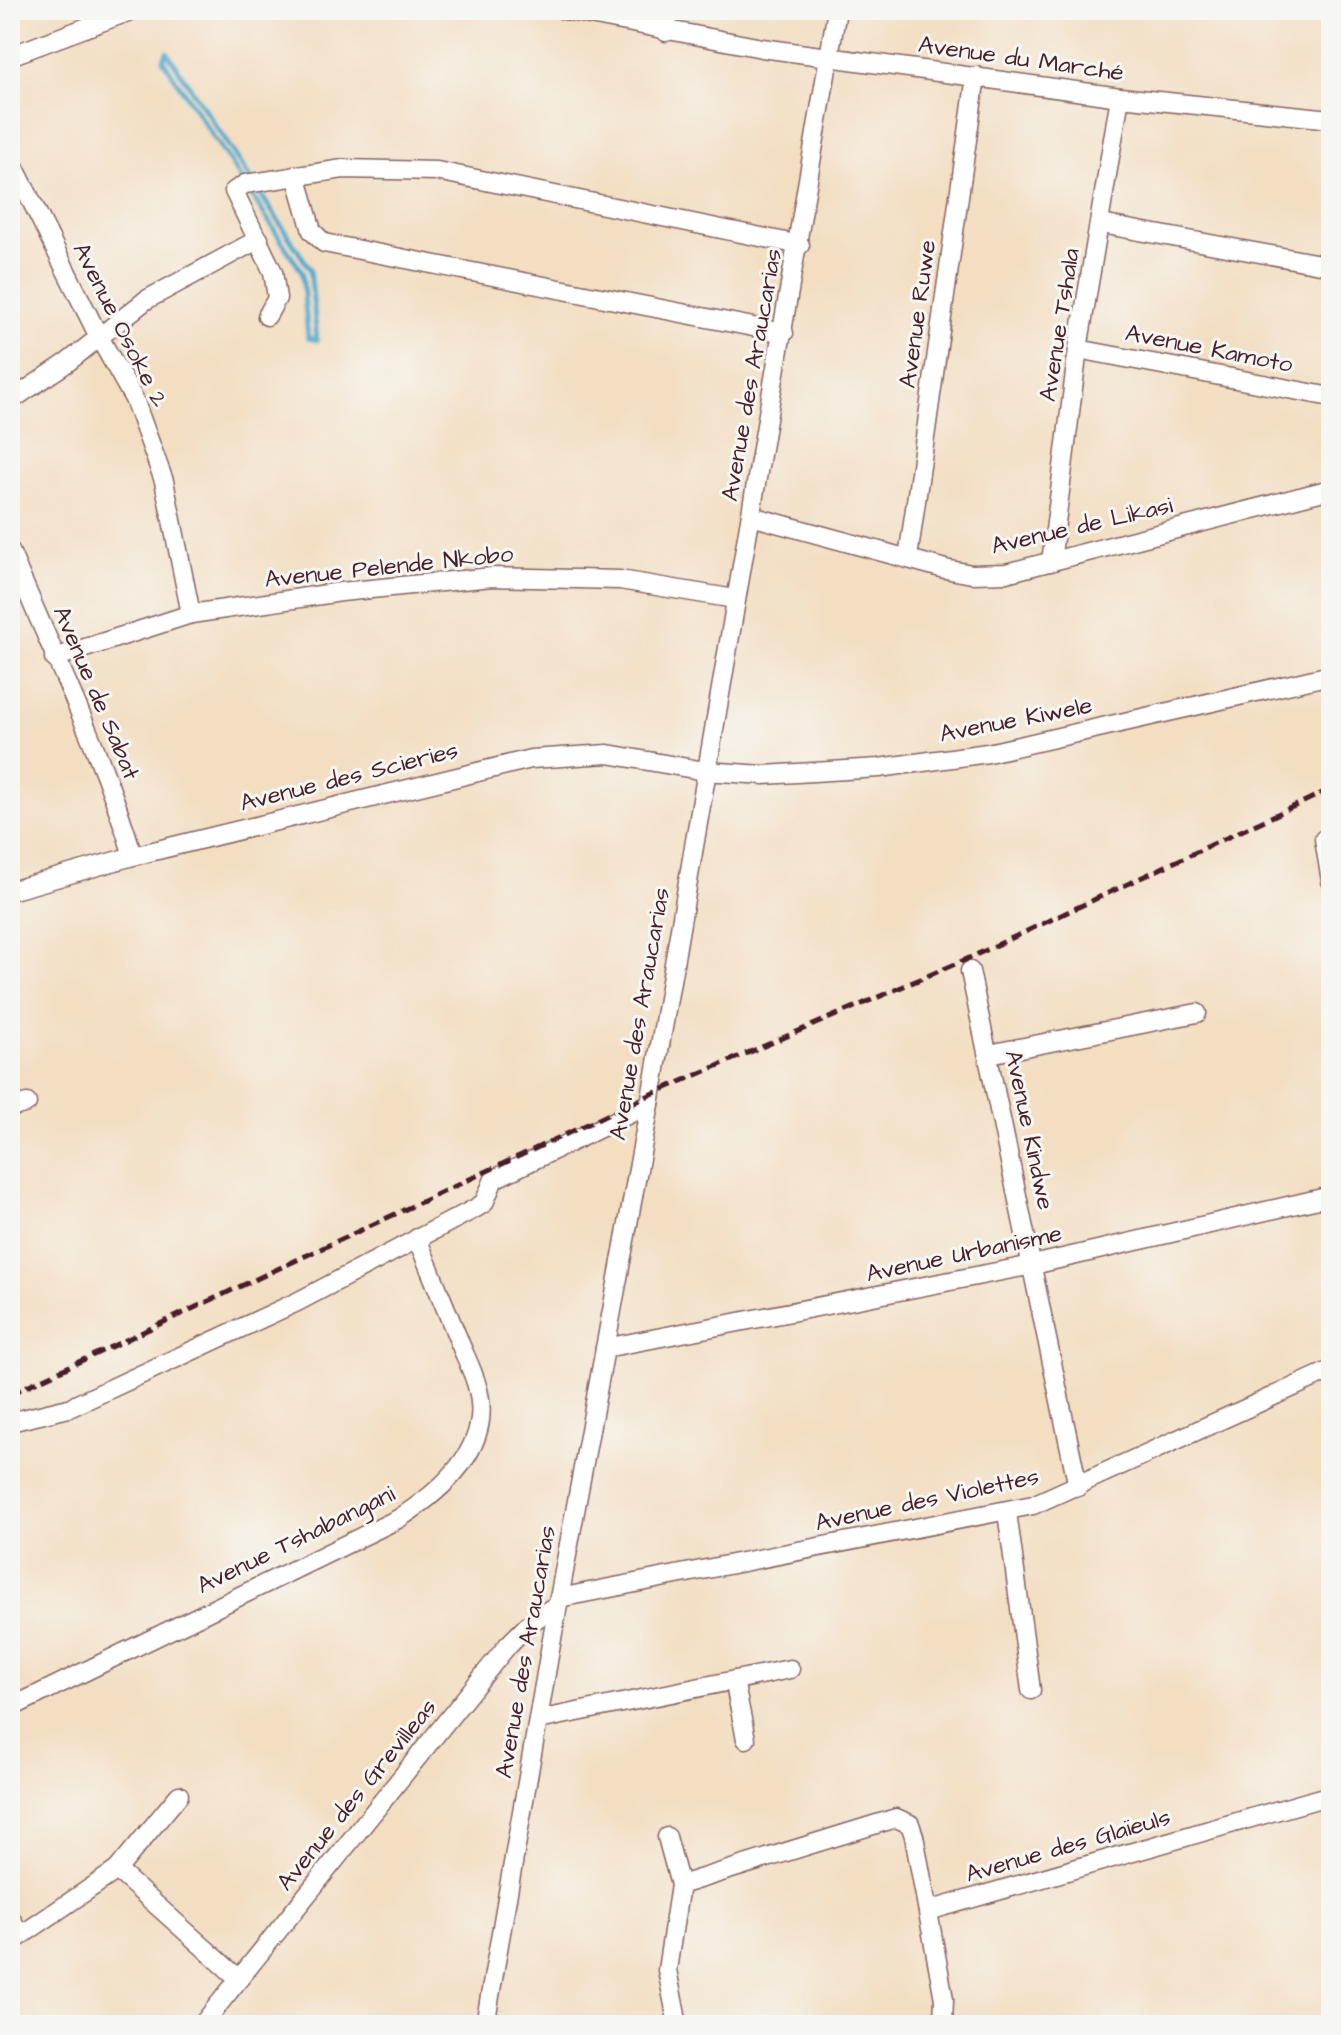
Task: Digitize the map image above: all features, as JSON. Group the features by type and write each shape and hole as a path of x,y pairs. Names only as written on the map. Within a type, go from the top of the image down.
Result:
{"street":[{"name":"Avenue du Marché","path":"564,10 666,32 828,57 1120,97 1331,119"},
{"path":"666,32 669,10"},
{"name":"Avenue des Araucarias","path":"485,2025 558,1601 650,1104 735,599 800,245 837,10"},
{"path":"10,56 128,12"},
{"name":"Avenue Ruwe","path":"908,558 976,76"},
{"name":"Avenue Tshala","path":"1051,562 1078,349 1120,97"},
{"name":"Avenue Osoke 2","path":"10,158 99,337 134,399 164,481 191,614"},
{"path":"267,316 277,298 276,286 259,239 235,195 242,185 296,175 366,168 437,171 800,245"},
{"path":"296,175 312,231 324,243 784,333"},
{"path":"1101,224 1331,266"},
{"path":"10,401 146,300 259,239"},
{"name":"Avenue Kamoto","path":"1078,349 1331,397"},
{"name":"Avenue de Likasi","path":"751,516 972,574 1006,573 1331,489"},
{"name":"Avenue de Sabat","path":"10,551 113,789 133,856"},
{"name":"Avenue Pelende Nkobo","path":"54,658 191,614 341,592 479,578 554,576 620,580 735,599"},
{"name":"Avenue Kiwele","path":"705,771 811,774 988,753 1331,675"},
{"name":"Avenue des Scieries","path":"10,891 133,856 531,759 608,754 705,771"},
{"path":"1324,839 1331,881"},
{"name":"Avenue Kindwe","path":"970,971 1078,1487"},
{"path":"989,1054 1197,1013"},
{"path":"10,1422 69,1408 297,1302 484,1203 494,1179 650,1104"},
{"name":"Avenue Urbanisme","path":"605,1348 1033,1265 1331,1196"},
{"name":"Avenue Tshabangani","path":"10,1708 398,1519 427,1500 453,1475 473,1445 478,1429 480,1400 417,1238"},
{"name":"Avenue des Violettes","path":"558,1601 1007,1512 1078,1487 1331,1370"},
{"path":"1007,1512 1031,1690"},
{"name":"Avenue des Grevilleas","path":"202,2025 508,1645 558,1601"},
{"path":"538,1720 790,1669"},
{"path":"734,1680 746,1739"},
{"path":"10,1917 15,1940 117,1870 179,1795"},
{"name":"Avenue des Glaïeuls","path":"928,1911 1331,1795"},
{"path":"680,1885 899,1818 907,1821 912,1829 944,1999 943,2025"},
{"path":"667,1837 680,1885 667,1970 678,2025"},
{"path":"117,1870 239,1979"}],"waterway":[{"path":"167,52 310,269 317,340 308,338 302,272 163,60 167,52"}],"railway":[{"path":"10,1394 652,1094 967,959 1331,789"}]}
